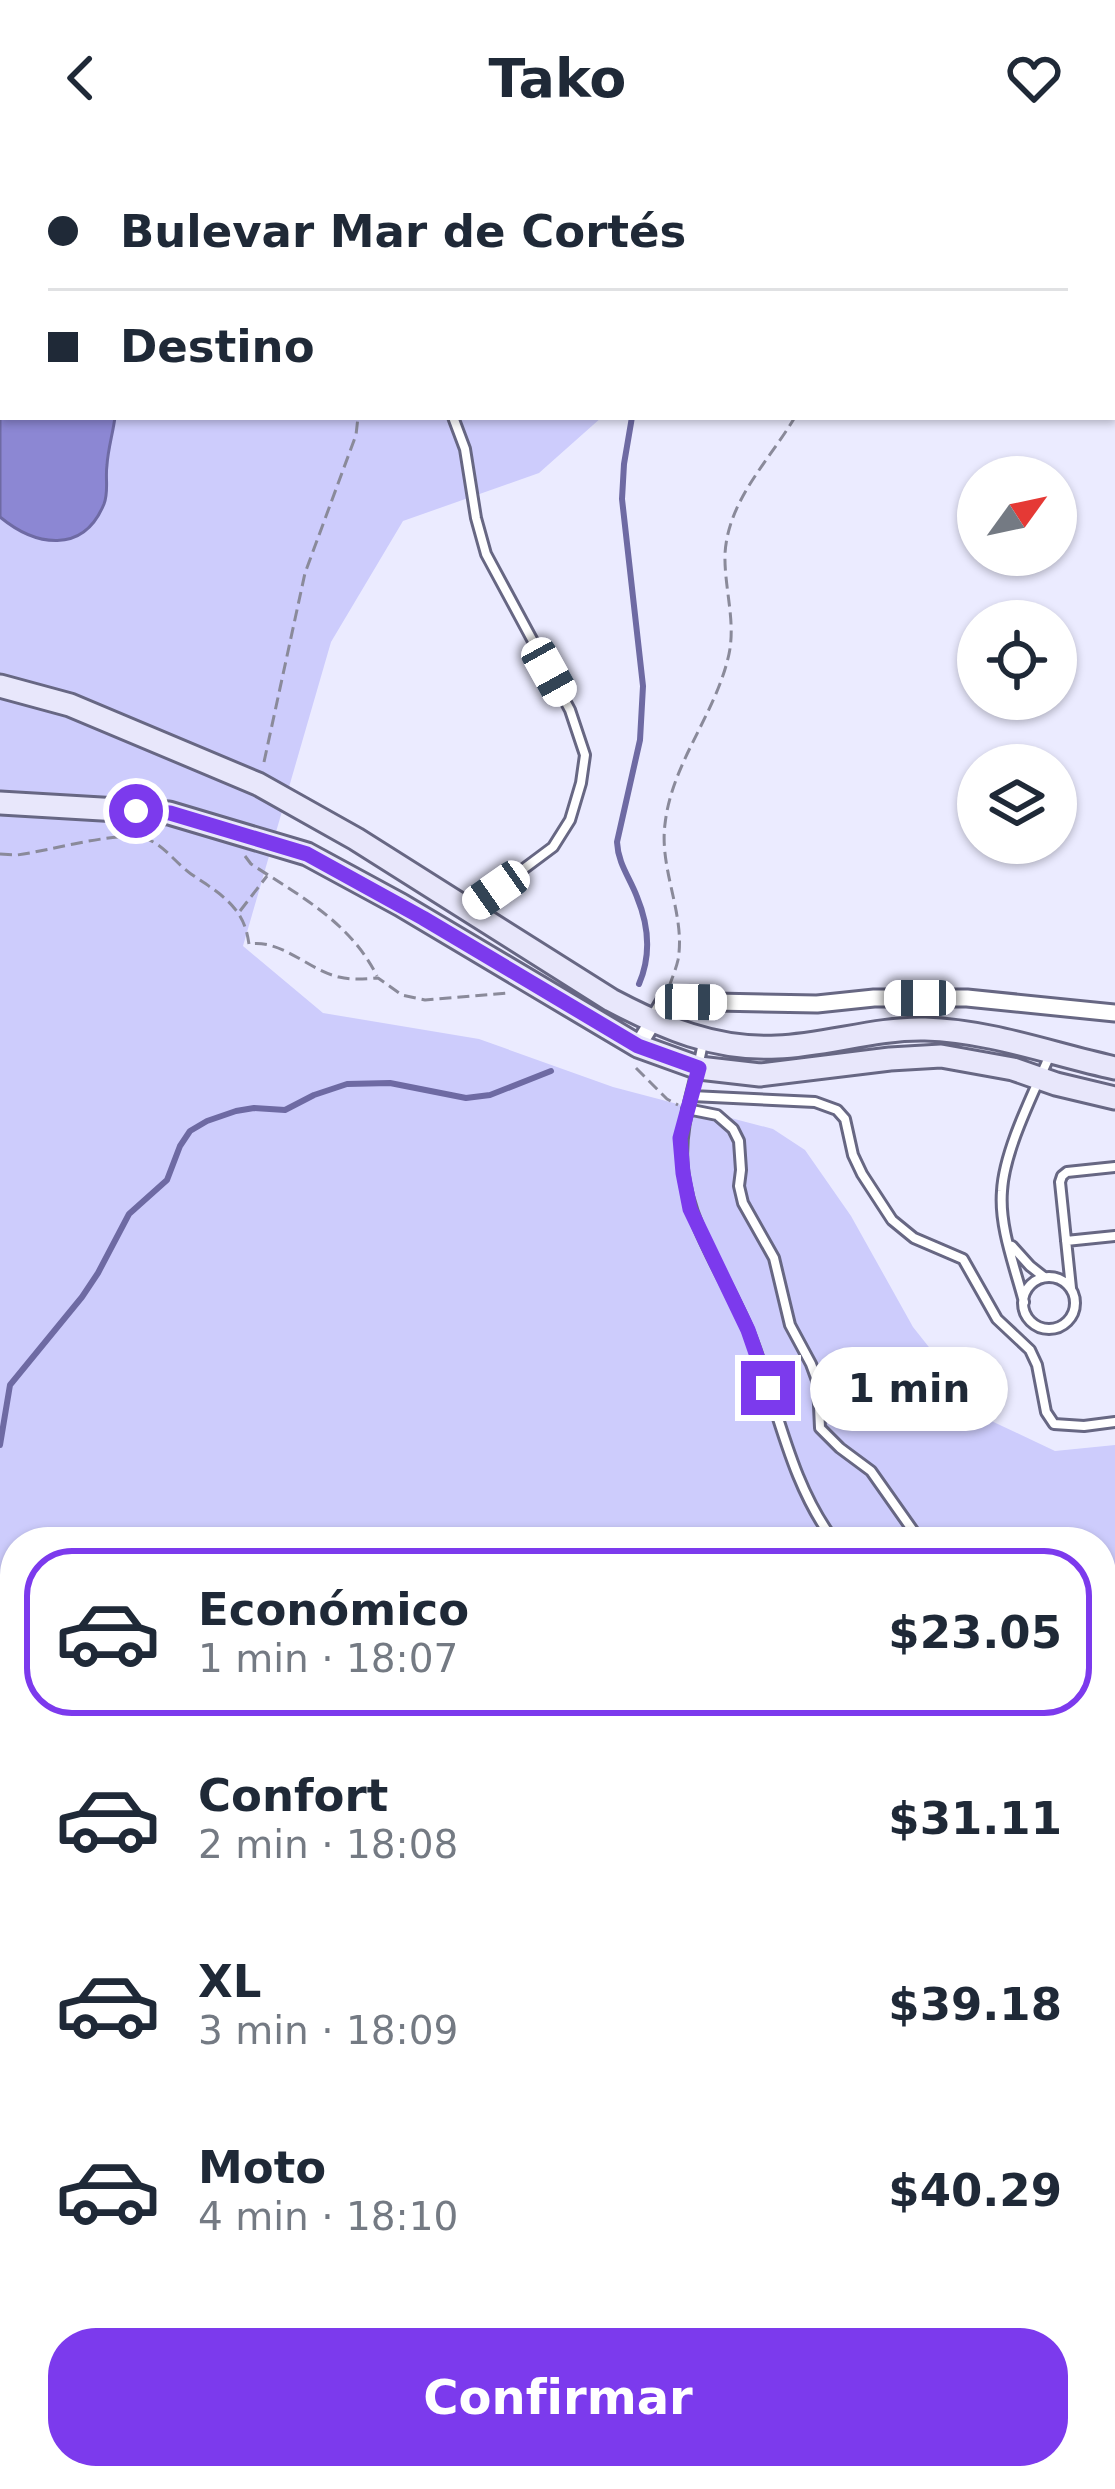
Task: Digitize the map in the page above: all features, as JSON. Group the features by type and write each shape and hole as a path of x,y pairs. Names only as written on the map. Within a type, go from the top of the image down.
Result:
{"street":[{"path":"0,686 70,705 258,784 356,838 611,1000 703,1041 780,1047 917,1029 963,1031 1115,1068"},
{"path":"0,802 170,813 307,854 638,1046 699,1068 760,1076 941,1056 1013,1069 1115,1098"},
{"path":"446,932 469,910"},
{"path":"638,1046 665,1001 817,1004 874,998 967,998 1115,1013"}],"lane":[{"path":"454,420 465,449 486,554 570,710 585,755 570,820 553,847 469,910"},
{"path":"703,1041 680,1138 690,1209 748,1330 798,1478 826,1527"},
{"path":"1051,1050 1005,1170 1001,1193 1028,1317 1041,1328 1057,1328 1074,1312 1062,1176 1115,1167"},
{"path":"692,1096 815,1102 837,1110 845,1119 862,1174 892,1220 914,1238 963,1259 997,1319 1030,1350 1046,1412 1054,1424 1115,1422"},
{"path":"687,1109 717,1114 739,1141 740,1194 774,1258 790,1325 818,1384 820,1428 871,1471 911,1527"},
{"path":"1066,1241 1115,1236"},
{"path":"1009,1242 1045,1278"},
{"path":"1024,1302 1029,1287 1045,1278 1058,1279 1071,1288"}],"path":[{"path":"258,784 305,573 358,420"},
{"path":"665,1001 678,960 678,941 663,840 665,822 676,776 730,652 727,538 734,511 792,420"},
{"path":"240,832 238,844 251,864 330,915 367,956 378,978 402,995 424,1000 523,994"},
{"path":"0,854 145,837 211,886 238,913 249,944 264,942 334,976 378,978"},
{"path":"238,913 268,875"}],"shaded area":[{"path":"0,420 599,420 539,473 403,521 331,642 243,946 323,1013 479,1039 613,1087 773,1129 805,1150 851,1216 913,1327 985,1418 1055,1451 1115,1445 1115,1527 0,1527"},
{"path":"0,420 114,420 104,504 84,532 71,538 43,539 0,517"}],"waterway":[{"path":"631,420 622,499 643,686 640,740 617,842 646,930 647,952 639,984"},
{"path":"0,1445 10,1385 82,1297 129,1214 167,1180 190,1131 236,1111 285,1110 347,1084 390,1083 466,1098 490,1095 551,1071"}],"route":[{"path":"136,811 170,813 307,854 638,1046 699,1068 680,1138 690,1209 748,1330 768,1388"}]}
